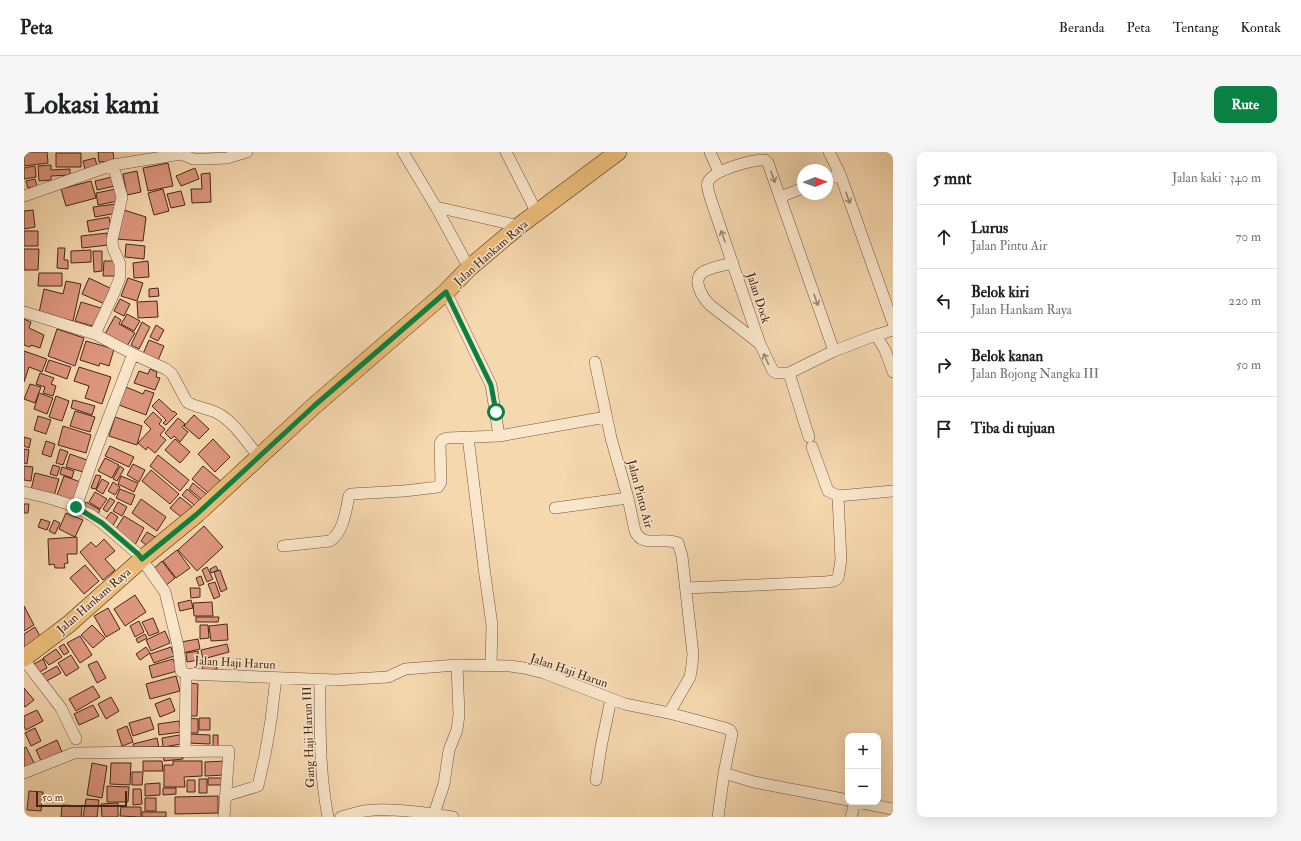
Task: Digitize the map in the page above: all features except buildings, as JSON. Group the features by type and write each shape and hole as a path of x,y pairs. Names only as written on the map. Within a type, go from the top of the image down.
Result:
{"main road":[{"name":"Jalan Hankam Raya","path":"24,659 69,624 142,559 197,514 314,406 446,292 469,268 519,226 618,152"}],"street":[{"path":"24,196 112,165 181,154 193,158 205,159 227,158 247,152"},
{"path":"403,152 436,207 469,268"},
{"path":"506,152 537,213"},
{"path":"829,152 840,174 893,323"},
{"path":"715,162 740,165 765,160 780,197 834,351"},
{"name":"Jalan Dock","path":"715,162 708,188 760,344 773,371 777,373 789,373"},
{"path":"95,334 120,277 120,264 113,248 112,240 122,197 112,165"},
{"path":"833,177 840,174"},
{"path":"780,197 797,190"},
{"path":"436,207 519,226"},
{"path":"733,263 702,272 699,276 698,284 700,291 704,299 710,305 760,344"},
{"path":"446,292 491,385 499,436"},
{"path":"24,312 95,334 166,369 172,374 187,402 217,413 225,418 232,424 259,457"},
{"path":"893,330 834,351 789,373 810,442 828,491 838,496 893,491"},
{"path":"876,335 885,350 893,372"},
{"path":"76,507 94,453 133,354"},
{"name":"Jalan Pintu Air","path":"595,362 606,417 628,498 635,531 640,539 644,541 665,540 678,543 682,556 693,654 690,677 669,713"},
{"path":"283,546 330,541 334,538 339,532 349,496 351,494 404,491 438,487 441,482 440,444 442,440 447,438 499,436 606,417"},
{"path":"468,437 492,625 491,665"},
{"name":"Jalan Haji Harun","path":"24,492 76,507 102,523 138,554 165,592 178,646 181,671 186,674 336,680 388,677 406,669 457,665 491,665 524,668 544,673 625,704 669,713 730,730 732,734 724,773"},
{"path":"686,588 834,581 838,578 841,560 838,496"},
{"path":"556,508 628,498"},
{"path":"24,659 61,708 76,739"},
{"path":"433,816 444,784 449,750 456,730 459,715 457,665"},
{"path":"184,752 186,674"},
{"path":"225,796 258,786 271,720 276,678"},
{"name":"Gang Haji Harun III","path":"320,679 320,757 323,794 328,817"},
{"path":"596,780 600,747 611,699"},
{"path":"24,773 74,753 229,751 224,817"},
{"path":"718,817 724,773 754,782 845,799"},
{"path":"851,817 855,805"},
{"path":"872,805 893,809"},
{"path":"341,817 374,810 404,811 433,816 453,817"}],"route":[{"path":"76,507 102,523 142,559 197,514 314,406 446,292 491,385 496,412"}]}
